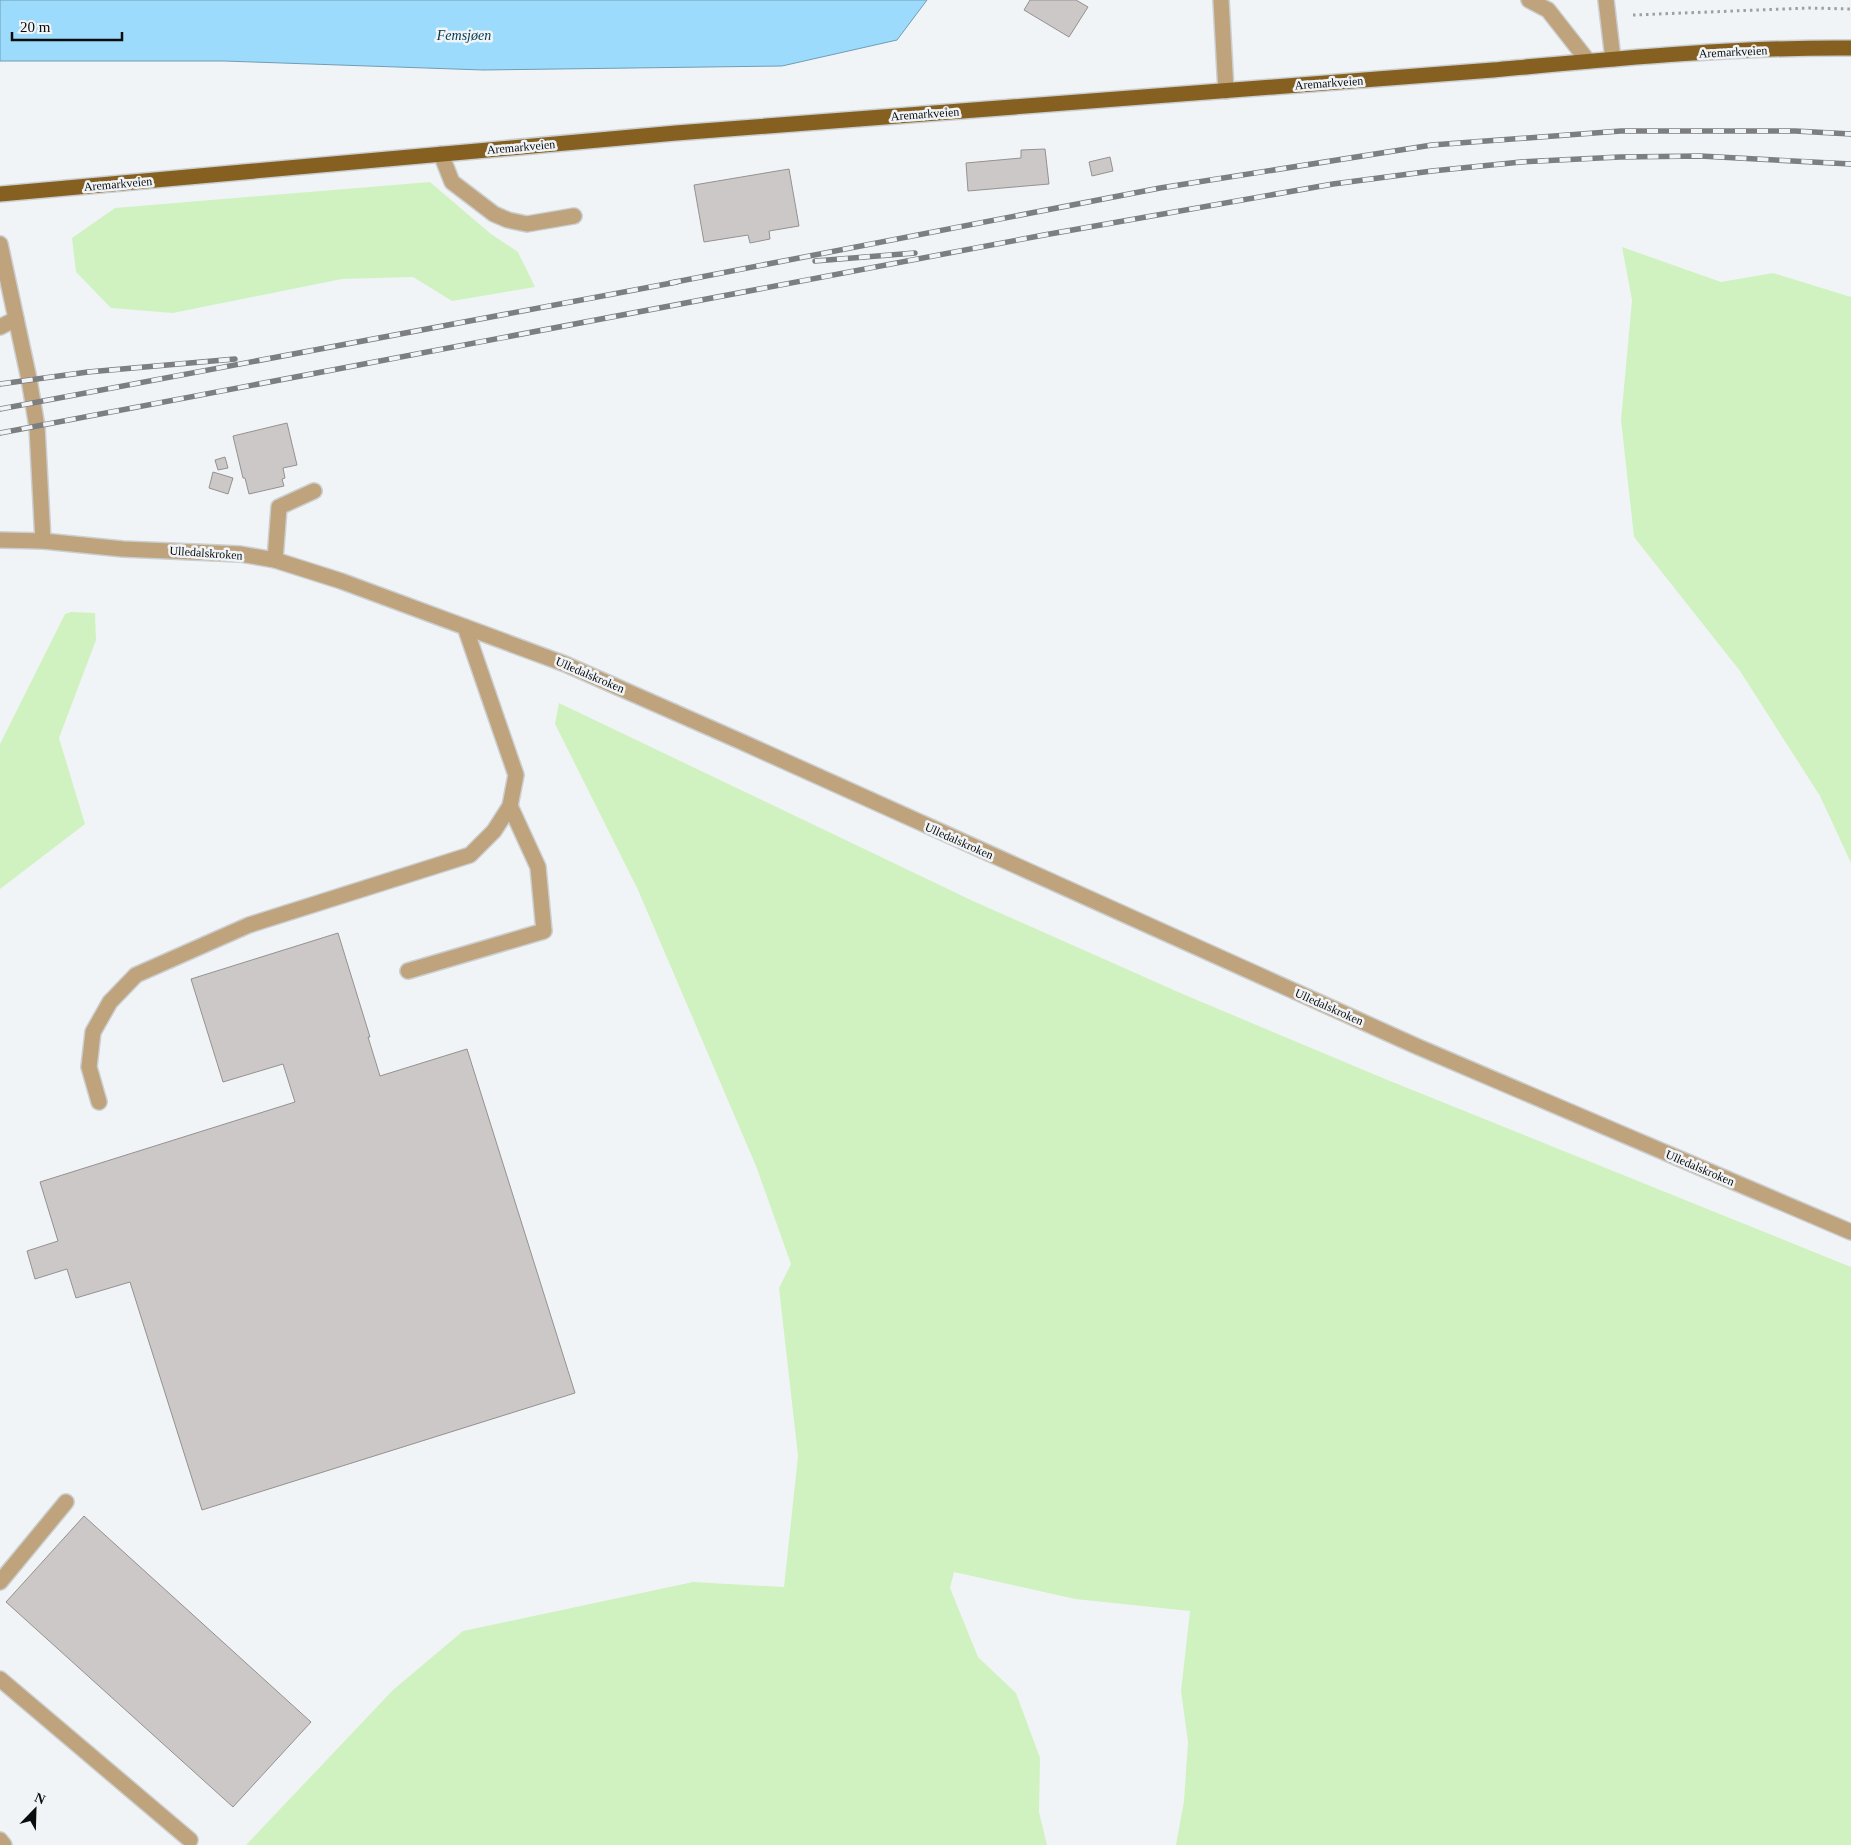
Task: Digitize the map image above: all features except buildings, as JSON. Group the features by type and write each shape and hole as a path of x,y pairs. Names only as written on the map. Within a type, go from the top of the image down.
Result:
{"main road":[{"name":"Aremarkveien","path":"0,194 676,133 1613,59 1758,50 1851,48"}],"street":[{"path":"1221,0 1226,91"},
{"path":"1530,0 1548,10 1588,61"},
{"path":"1606,0 1613,59"},
{"path":"440,154 452,182 494,214 508,220 527,224 574,216"},
{"path":"0,244 37,427 43,541"},
{"path":"0,327 16,319"},
{"path":"275,560 279,507 314,491"},
{"name":"Ulledalskroken","path":"0,540 43,541 123,549 240,554 275,560 341,581 565,664 1416,1046 1851,1232"},
{"path":"99,1102 89,1067 92,1032 110,1002 136,975 249,925 470,855 494,831 510,806 516,775 465,627"},
{"path":"408,971 544,932 538,867 510,806"},
{"path":"0,1582 66,1502"},
{"path":"0,1679 190,1840"},
{"path":"0,1840 4,1845"}],"path":[{"path":"1608,16 1809,8 1851,9"}],"green space":[{"path":"430,182 491,234 518,252 535,287 452,301 413,277 342,279 173,313 111,308 76,272 72,238 115,208"},
{"path":"1622,247 1721,282 1773,273 1851,297 1851,863 1820,796 1740,671 1634,537 1621,420 1632,300"},
{"path":"71,612 95,613 96,640 59,738 85,824 0,889 0,744 65,614"},
{"path":"559,703 973,901 1185,995 1390,1081 1851,1267 1851,1845 1176,1845 1184,1801 1188,1742 1181,1691 1190,1611 1075,1599 954,1572 950,1588 978,1657 1016,1693 1040,1758 1039,1812 1047,1845 246,1845 393,1690 463,1631 693,1582 784,1587 798,1456 779,1288 791,1264 756,1166 638,890 555,724"}],"water":[{"name":"Femsjøen","path":"0,0 927,0 897,40 782,66 483,70 224,61 0,61"}],"railway":[{"path":"670,283 1160,188 1432,145 1621,131 1795,131 1851,134"},
{"path":"0,433 1044,235 1333,184 1521,162 1620,157 1700,156 1851,164"},
{"path":"815,261 915,253"},
{"path":"0,409 677,282"},
{"path":"0,384 88,372 235,359"}]}
